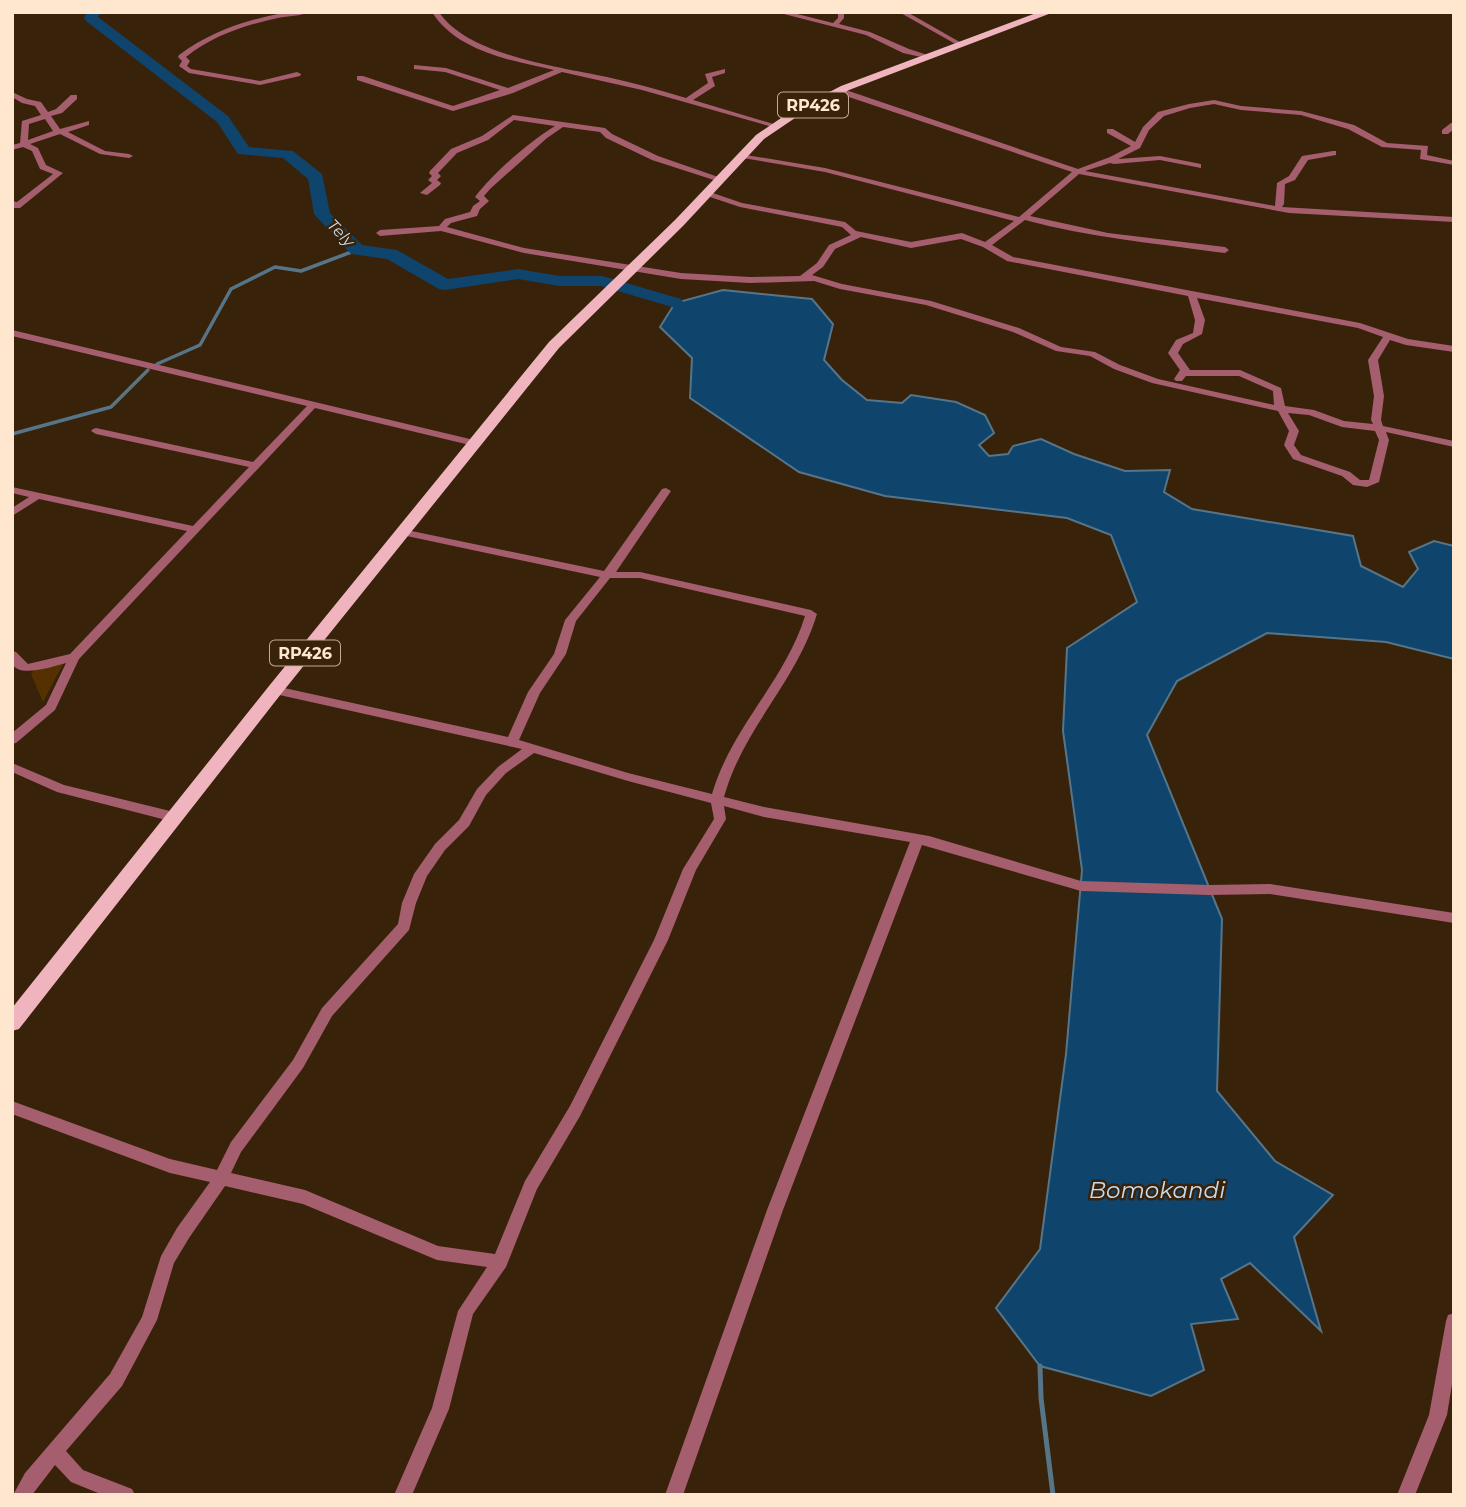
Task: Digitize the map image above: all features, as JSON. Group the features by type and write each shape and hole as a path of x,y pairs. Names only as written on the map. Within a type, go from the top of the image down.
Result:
{"main road":[{"name":"RP426","path":"12,1023 275,690 554,345 761,137 840,91 1049,12"}],"street":[{"path":"297,74 260,83 189,71 183,66 186,61 182,57 219,32 231,31 267,18 307,12"},
{"path":"425,12 434,12 441,23 464,40 561,70 686,100 776,127"},
{"path":"779,12 868,33 906,51 930,57"},
{"path":"836,24 841,18 841,12"},
{"path":"902,12 961,45"},
{"path":"417,67 446,71 510,91"},
{"path":"360,78 453,109 474,100 510,91 561,70"},
{"path":"686,100 712,84 708,76 722,71"},
{"path":"840,91 1078,171 1277,209 1367,217 1454,220"},
{"path":"12,94 38,104 42,113 55,124 57,131"},
{"path":"24,144 25,123 59,111 74,97"},
{"path":"985,245 1078,171 1113,159 1137,146 1146,129 1161,114 1214,102 1241,108 1301,113 1351,127 1385,145 1424,148 1423,157 1454,163"},
{"path":"424,193 437,183 432,180 437,176 433,173 454,151 485,138 513,117 602,130 655,158 720,179"},
{"path":"12,148 86,123"},
{"path":"441,228 448,221 474,214 476,208 485,201 479,197 487,187 544,136 562,125"},
{"path":"1445,132 1454,125"},
{"path":"57,131 67,133 76,141 89,144 100,152 129,156"},
{"path":"1110,131 1137,146"},
{"path":"12,203 17,206 59,173 43,167 35,150 24,144"},
{"path":"1281,183 1292,178 1305,158 1333,153"},
{"path":"743,156 825,170 1022,218 1116,237 1225,250"},
{"path":"1113,159 1114,162 1166,159 1198,166"},
{"path":"1277,209 1280,204 1281,183"},
{"path":"1281,183 1293,184"},
{"path":"707,193 740,205 845,225 857,236 832,247 820,265 803,278"},
{"path":"380,233 441,228 524,250 629,270 750,280 803,278 928,303 1016,330 1059,349 1092,354 1117,367 1167,384 1281,409 1311,412 1342,424 1379,428 1454,444"},
{"path":"854,233 911,245 962,236 1010,259 1360,326 1406,342 1454,349"},
{"path":"1184,373 1181,361 1173,353 1179,342 1197,334 1200,320 1192,295"},
{"path":"12,333 474,443"},
{"path":"1184,373 1246,375 1278,390 1281,409 1294,431 1289,445 1297,457 1346,474 1357,483 1367,484 1374,482 1384,440 1376,420 1379,396 1373,360 1388,336"},
{"path":"1167,384 1177,381 1184,373"},
{"path":"12,740 51,707 74,656 313,405"},
{"path":"96,431 254,465"},
{"path":"12,489 193,529"},
{"path":"512,742 534,692 560,654 571,620 607,575 666,491"},
{"path":"12,513 37,495"},
{"path":"402,532 607,575 640,575 811,614 808,628 796,653 728,764 716,800 720,819 690,869 661,940 575,1111 530,1186 500,1262 466,1311 440,1409 403,1495"},
{"path":"12,654 21,666 28,668 74,656"},
{"path":"275,690 512,742 764,812 918,839 1081,886 1269,889 1454,918"},
{"path":"22,1495 31,1479 116,1380 149,1320 167,1261 221,1180 236,1147 298,1064 327,1012 404,926 409,902 421,874 440,847 464,823 481,792 502,770 532,748"},
{"path":"12,767 61,789 174,817"},
{"path":"674,1495 775,1210 918,839"},
{"path":"12,1107 170,1166 221,1180 305,1197 437,1254 500,1262"},
{"path":"1406,1495 1438,1415 1454,1321"},
{"path":"54,1451 77,1476 126,1495"}],"shaded area":[{"path":"63,664 43,702 31,674 34,670"}],"water":[{"name":"Bomokandi","path":"723,290 812,299 833,324 824,360 842,380 867,400 902,403 911,395 956,402 985,415 994,433 979,445 989,456 1008,454 1013,446 1041,439 1074,454 1125,471 1170,470 1164,492 1192,509 1353,536 1361,566 1403,587 1418,569 1409,552 1434,541 1454,546 1454,659 1386,642 1267,633 1177,681 1147,735 1222,919 1217,1091 1275,1161 1333,1195 1294,1237 1321,1331 1250,1263 1221,1279 1238,1319 1191,1324 1204,1370 1151,1396 1040,1366 996,1308 1040,1249 1066,1054 1082,870 1063,731 1067,648 1137,602 1111,535 1067,518 885,496 799,472 690,398 692,358 660,327 675,303"}],"waterway":[{"name":"Tely","path":"94,12 91,18 223,119 244,151 287,154 316,177 322,214 357,250 391,254 445,285 518,274 559,281 602,281 675,303"},
{"name":"Tely","path":"350,253 357,250"},
{"path":"157,364 200,345 231,289 275,267 301,271 354,251"},
{"path":"12,434 111,407 148,370"},
{"path":"1040,1366 1041,1398 1053,1495"}]}
